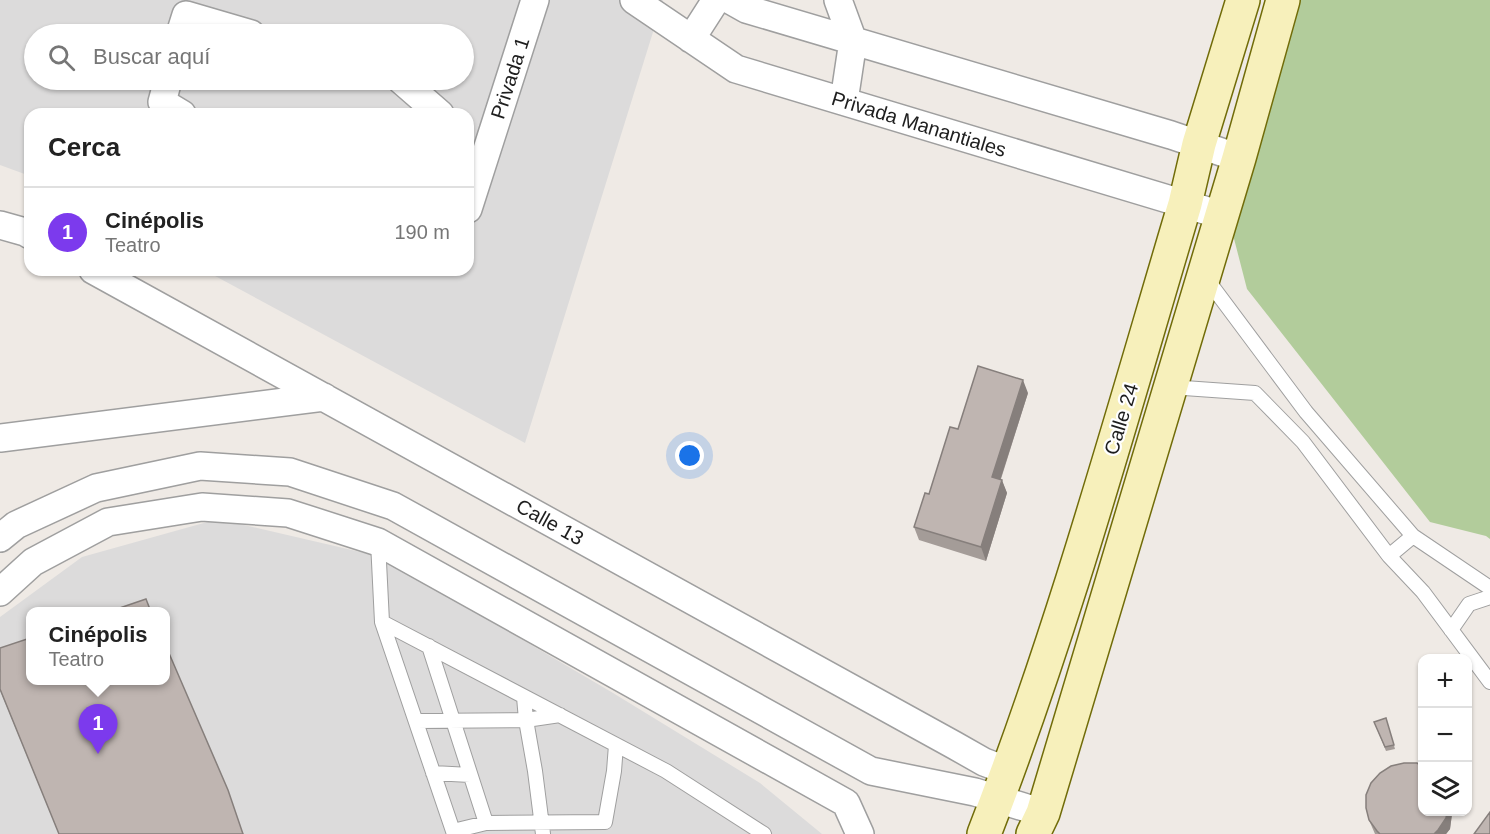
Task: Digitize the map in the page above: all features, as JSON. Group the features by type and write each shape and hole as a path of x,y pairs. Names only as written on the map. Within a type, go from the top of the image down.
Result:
{"main road":[{"name":"Calle 24","path":"984,834 1062,615 1185,204 1199,144 1243,0"},
{"name":"Calle 24","path":"1038,824 1239,158 1283,0"},
{"path":"1062,615 1099,625"}],"street":[{"name":"Privada 1","path":"474,163 476,148 535,0"},
{"name":"Privada Manantiales","path":"634,0 736,69 1221,215"},
{"path":"691,39 717,0"},
{"path":"730,0 746,9 1199,144 1239,158"},
{"path":"838,0 853,41 844,101"},
{"path":"183,24 186,15 217,24"},
{"path":"165,90 162,102 172,108"},
{"path":"412,90 433,108"},
{"path":"0,225 24,232"},
{"name":"Calle 13","path":"104,276 954,745 984,762 1003,785"},
{"path":"0,438 324,397"},
{"path":"0,538 16,525 96,488 200,466 290,472 393,506 871,771 975,792 1003,785 1038,824"},
{"path":"0,592 33,562 108,522 202,507 288,513 378,542 846,803 860,834"},
{"path":"934,784 954,745"},
{"path":"846,803 871,771"}],"lane":[{"path":"1203,275 1306,412 1413,536 1490,588"},
{"path":"1170,387 1255,393 1303,442 1389,556 1423,592 1490,682"},
{"path":"1389,556 1413,536"},
{"path":"378,542 382,622 454,833 486,824 542,828 605,822 616,745"},
{"path":"1451,630 1468,604 1490,597"},
{"path":"382,622 666,771 764,834"},
{"path":"429,646 486,824"},
{"path":"524,697 542,828"},
{"path":"416,721 526,720 560,715"},
{"path":"433,773 470,775"}],"shaded area":[{"path":"0,0 663,0 525,443 215,276 474,276 474,108 24,108 24,174 0,165"},
{"path":"218,519 382,557 613,693 760,783 822,834 0,834 0,617 82,557"}],"green space":[{"path":"1297,0 1490,0 1490,539 1430,522 1247,289 1231,227"}],"building":[{"path":"978,366 1023,380 992,477 1002,480 981,547 914,527 925,493 929,494 950,427 958,429"},
{"path":"146,599 149,607 123,607"},
{"path":"26,639 26,685 170,685 170,656 228,790 243,834 59,834 0,689 0,648"},
{"path":"1386,718 1394,745 1385,747 1374,722"},
{"path":"1404,763 1418,764 1418,816 1446,816 1434,834 1380,834 1369,820 1366,795 1371,783 1391,766"},
{"path":"1490,812 1490,834 1474,834"}],"place":[{"name":"Cinépolis","path":"98,754"}]}
